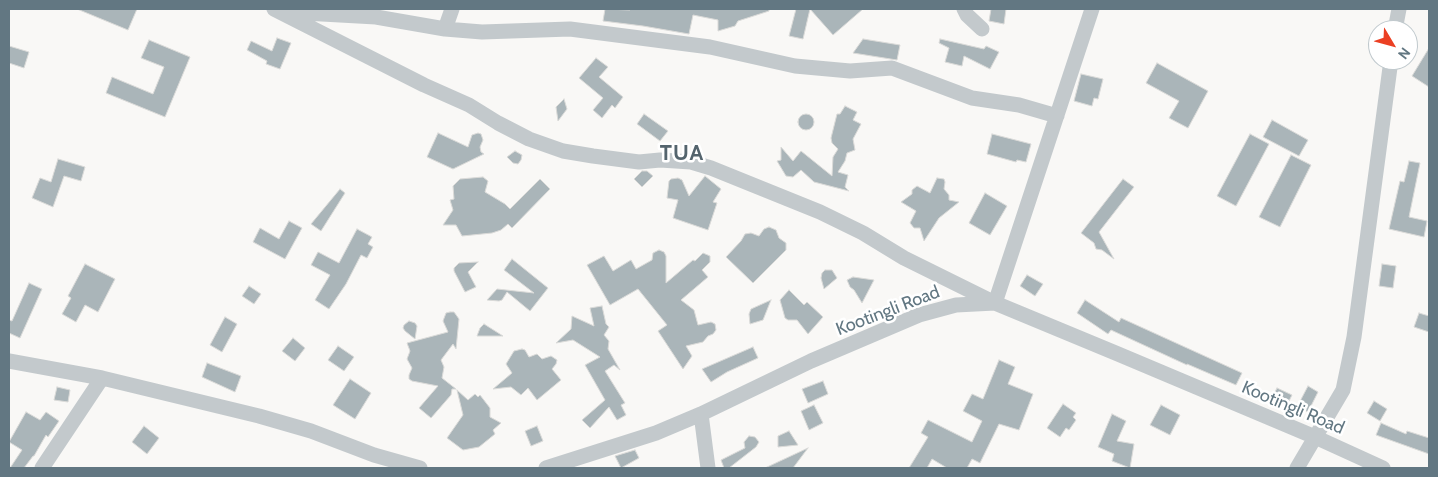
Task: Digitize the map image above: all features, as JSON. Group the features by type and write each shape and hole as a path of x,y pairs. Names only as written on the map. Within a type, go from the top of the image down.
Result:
{"street":[{"path":"445,29 452,9"},
{"path":"964,9 967,16 982,29"},
{"path":"277,10 469,105 529,139 563,151 593,156 640,162 660,160 691,162 711,168 820,212 904,258 995,303 1092,9"},
{"path":"277,10 376,17 445,29 482,32 570,29 710,47 795,66 850,71 892,68 972,98 1019,105 1057,116"},
{"path":"1297,468 1343,390 1354,338 1390,70"},
{"name":"Kootingli Road","path":"546,468 656,433 701,414 811,361 919,315 956,305 995,303 1383,468"},
{"path":"9,361 102,378 259,416 311,431 374,455 420,468"},
{"path":"42,468 102,378"},
{"path":"701,414 708,468"}],"building":[{"path":"77,9 137,9 128,30"},
{"path":"605,9 769,9 769,11 738,21 735,26 718,31 718,20 693,15 689,34 603,21"},
{"path":"796,9 810,9 803,39 789,36"},
{"path":"810,9 863,9 833,35"},
{"path":"991,9 1006,9 1004,24 989,21"},
{"path":"277,38 291,43 280,69 266,64 267,61 247,50 251,41 272,51"},
{"path":"863,39 900,45 897,60 853,53"},
{"path":"940,39 984,49 986,46 999,52 990,69 964,56 962,66 945,62 949,48 939,43"},
{"path":"149,40 190,57 165,117 106,93 112,77 153,94 164,67 141,58"},
{"path":"9,46 29,52 24,68 9,63"},
{"path":"1429,48 1429,87 1412,76 1416,70 1418,70 1418,66"},
{"path":"596,58 608,67 599,77 623,97 615,108 612,105 602,118 593,110 603,98 579,78"},
{"path":"1157,63 1208,91 1188,128 1169,118 1179,101 1146,83"},
{"path":"1081,74 1103,79 1098,99 1094,98 1092,106 1074,101"},
{"path":"564,99 567,109 558,121 556,107"},
{"path":"845,106 857,112 853,120 861,124 853,139 855,150 847,153 845,161 838,172 848,175 845,187 849,191 814,182 801,170 793,177 786,176 777,161 781,160 781,147 793,161 801,151 832,176 833,157 838,149 832,143 831,138 837,114 840,114"},
{"path":"644,114 668,131 660,141 637,124"},
{"path":"803,114 809,114 814,119 812,128 803,130 798,125 798,119"},
{"path":"1272,120 1308,140 1299,156 1263,137"},
{"path":"438,133 468,147 472,135 481,134 483,140 480,147 481,152 484,154 453,169 427,157"},
{"path":"992,134 1031,144 1026,162 1017,160 1016,162 987,154"},
{"path":"1250,134 1269,144 1236,206 1217,196"},
{"path":"515,151 522,155 518,164 513,163 507,157"},
{"path":"1291,155 1311,165 1280,227 1259,217"},
{"path":"58,159 85,167 81,181 64,176 53,207 32,198 40,178 51,182"},
{"path":"1409,161 1420,163 1409,217 1427,221 1424,237 1389,229 1400,181 1404,182"},
{"path":"642,171 647,171 653,176 642,187 634,179"},
{"path":"705,176 721,189 713,202 717,203 708,230 673,218 678,200 667,198 669,181 671,179 678,178 682,180 689,196"},
{"path":"483,177 488,181 485,192 510,209 540,179 550,189 512,228 508,224 501,230 492,233 462,236 456,225 443,225 453,210 450,200 454,199 453,186 460,179"},
{"path":"937,178 944,179 944,189 949,195 949,200 959,202 939,218 924,241 920,228 914,228 910,223 916,211 901,202 912,194 912,190 917,186 930,193"},
{"path":"1123,179 1134,187 1099,232 1114,259 1102,250 1096,249 1094,243 1081,233"},
{"path":"340,189 345,193 321,231 311,224"},
{"path":"985,193 1007,206 990,235 969,223"},
{"path":"289,221 302,228 285,259 253,242 260,228 279,239"},
{"path":"769,227 776,230 779,238 786,243 786,250 753,283 726,257 745,234 751,233 759,236 764,229"},
{"path":"357,229 372,237 368,244 373,247 367,258 361,255 346,284 329,309 315,300 330,275 311,265 318,252 339,263"},
{"path":"659,250 664,252 666,256 666,283 703,253 710,256 710,262 702,270 708,277 681,300 694,310 698,325 711,322 715,324 716,330 703,342 686,346 692,356 683,369 658,331 667,325 638,289 610,305 587,265 604,256 613,271 631,260 636,269 652,260 653,253"},
{"path":"512,259 548,288 530,311 507,292 502,300 487,300 497,289 534,293 504,270"},
{"path":"478,262 468,272 476,287 465,292 454,268 459,263"},
{"path":"85,264 115,279 98,312 85,305 76,322 62,314 71,298 68,296"},
{"path":"1382,264 1396,266 1393,288 1379,286"},
{"path":"825,270 832,270 837,278 824,289 821,278"},
{"path":"1027,275 1043,284 1035,296 1020,286"},
{"path":"853,277 874,280 862,303 847,280"},
{"path":"29,283 42,289 20,338 9,333 9,320 12,321"},
{"path":"249,286 261,294 254,304 242,296"},
{"path":"789,290 804,305 807,302 823,317 808,334 797,320 785,318 780,300"},
{"path":"771,300 763,320 750,324 749,314 751,309"},
{"path":"1085,300 1119,322 1121,318 1242,373 1236,385 1111,330 1108,334 1077,313"},
{"path":"602,306 606,324 609,327 604,335 609,341 608,349 620,370 614,365 605,371 625,403 621,405 626,415 617,420 609,407 590,428 582,420 605,400 585,365 600,357 573,340 556,343 571,329 572,316 594,326 590,308"},
{"path":"454,312 459,319 456,349 453,344 441,360 444,367 442,378 456,389 452,389 451,395 431,418 419,408 438,386 409,379 412,368 407,359 410,351 407,343 448,332 443,321 446,313"},
{"path":"1419,313 1429,316 1429,332 1414,327"},
{"path":"225,317 237,324 222,352 210,345"},
{"path":"409,321 417,326 415,339 403,328"},
{"path":"484,324 503,336 477,336"},
{"path":"293,338 305,348 295,361 282,351"},
{"path":"338,346 354,357 344,371 328,360"},
{"path":"753,347 758,358 727,372 711,382 702,369"},
{"path":"525,350 529,357 537,354 542,359 551,356 557,360 552,369 561,380 537,400 528,388 521,395 511,387 493,389 512,373 506,364 514,351"},
{"path":"999,360 1015,367 1008,384 1033,394 1019,430 999,424 980,463 972,459 967,468 947,468 932,459 927,468 909,468 928,437 921,433 928,420 972,442 982,421 963,411 972,394 983,399"},
{"path":"207,363 241,376 235,392 202,377"},
{"path":"350,379 371,393 355,419 333,405"},
{"path":"823,381 828,394 808,403 802,389"},
{"path":"1308,386 1318,392 1308,412 1297,407"},
{"path":"57,387 70,390 68,402 54,400"},
{"path":"1277,388 1292,395 1287,405 1272,398"},
{"path":"457,390 468,400 475,394 478,397 480,395 490,408 490,417 501,423 493,430 495,434 479,447 463,450 447,438 463,415"},
{"path":"1374,401 1387,409 1380,421 1367,413"},
{"path":"1063,404 1076,413 1073,417 1076,420 1069,430 1066,428 1060,437 1047,428"},
{"path":"814,405 823,423 809,430 801,411"},
{"path":"1161,405 1180,415 1170,435 1150,425"},
{"path":"26,412 40,420 46,412 59,421 48,437 46,435 34,456 24,468 10,468 22,450 9,442"},
{"path":"1112,414 1126,421 1117,441 1134,444 1130,468 1112,461 1114,454 1098,447"},
{"path":"1381,423 1406,434 1407,431 1429,438 1429,454 1376,435"},
{"path":"144,426 159,438 147,454 132,442"},
{"path":"537,426 543,441 531,446 525,431"},
{"path":"789,431 798,445 778,447 778,436"},
{"path":"749,436 755,437 759,442 756,447 729,468 724,468 721,460 745,448 744,442"},
{"path":"808,448 793,468 765,468"},
{"path":"635,450 639,458 621,468 615,456"}],"district":[{"name":"TUA","path":"682,154"}]}
